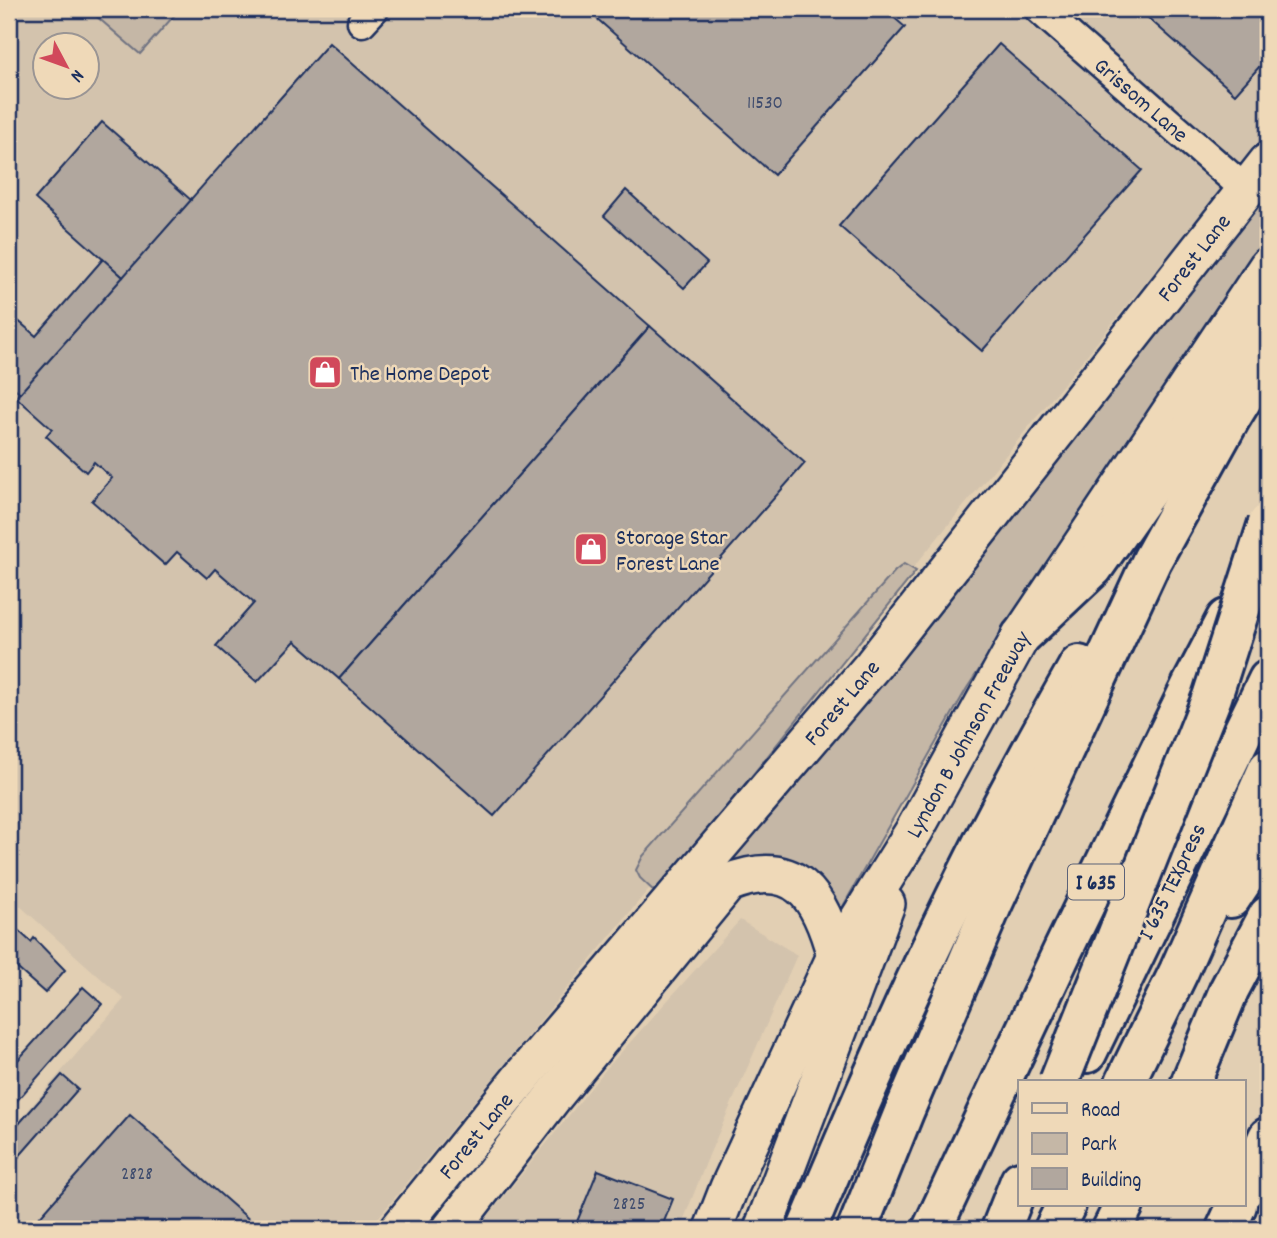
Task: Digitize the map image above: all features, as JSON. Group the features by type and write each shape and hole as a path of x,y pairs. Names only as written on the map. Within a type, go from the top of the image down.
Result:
{"highway":[{"path":"1021,636 1093,568 1202,413 1268,313"},
{"path":"857,1229 993,903 1152,560 1230,419 1268,357"},
{"path":"1060,1080 1212,697 1268,523"},
{"name":"I 635","path":"932,1229 1179,711 1268,539"},
{"path":"807,1229 863,1096 958,890 1030,752 1105,620 1152,560"},
{"name":"I 635 TEXpress","path":"1074,1080 1268,680"},
{"name":"I 635 TEXpress","path":"1126,1080 1179,971 1268,769"},
{"path":"1179,971 1268,842"},
{"path":"1185,1080 1268,916"},
{"path":"1192,1080 1229,989"},
{"path":"1246,1186 1268,1137"},
{"path":"1001,1229 1018,1186"},
{"path":"1001,1229 1018,1196"},
{"path":"1054,1229 1066,1206"},
{"path":"1112,1229 1124,1206"},
{"path":"1132,1229 1141,1206"},
{"path":"1226,1229 1237,1206"}],"main road":[{"name":"Forest Lane","path":"451,1229 553,1097 673,923 1268,162"},
{"name":"Lyndon B Johnson Freeway","path":"713,1229 729,1188 836,956 914,831 1021,636 1268,265"},
{"path":"763,1229 914,831"},
{"path":"673,923 728,883 749,874 771,873 805,890 819,905 836,956"},
{"name":"Forest Lane","path":"399,1229 526,1072 673,923"}],"street":[{"name":"Grissom Lane","path":"1039,9 1246,190"}],"shaded area":[{"path":"9,9 1268,9 1268,131 1010,450 369,1229 9,1229 9,1132 124,999 9,896"},
{"path":"740,920 797,955 709,1155 680,1229 478,1229 606,1069"}],"green space":[{"path":"88,9 180,9 140,54"},
{"path":"1268,179 1268,234 967,688 842,908 838,910 735,862 733,858 736,851"},
{"path":"904,564 916,571 657,894 640,878 636,870 643,856"}],"building":[{"path":"586,9 884,9 905,27 774,175"},
{"path":"1138,9 1268,9 1268,57 1235,94"},
{"name":"The Home Depot","path":"329,43 650,326 339,679 295,641 257,682 216,646 254,603 215,569 207,578 177,552 165,565 92,501 112,478 94,462 86,472 46,436 52,429 16,397"},
{"path":"999,44 1142,170 982,351 839,226"},
{"path":"102,122 191,200 123,277 35,199"},
{"path":"626,190 707,263 684,288 604,216"},
{"path":"103,259 123,277 20,393 9,383 9,313 36,336"},
{"name":"Storage Star Forest Lane","path":"650,326 805,463 494,816 339,679"},
{"path":"9,922 31,942 34,938 65,970 45,993 9,961"},
{"path":"83,987 102,1004 14,1104 9,1099 9,1070"},
{"path":"62,1075 78,1089 9,1168 9,1135"},
{"path":"130,1115 260,1229 29,1229"},
{"path":"598,1170 673,1199 661,1229 574,1229"}],"place":[{"name":"The Home Depot","path":"325,372"},
{"name":"Storage Star Forest Lane","path":"591,549"}]}
